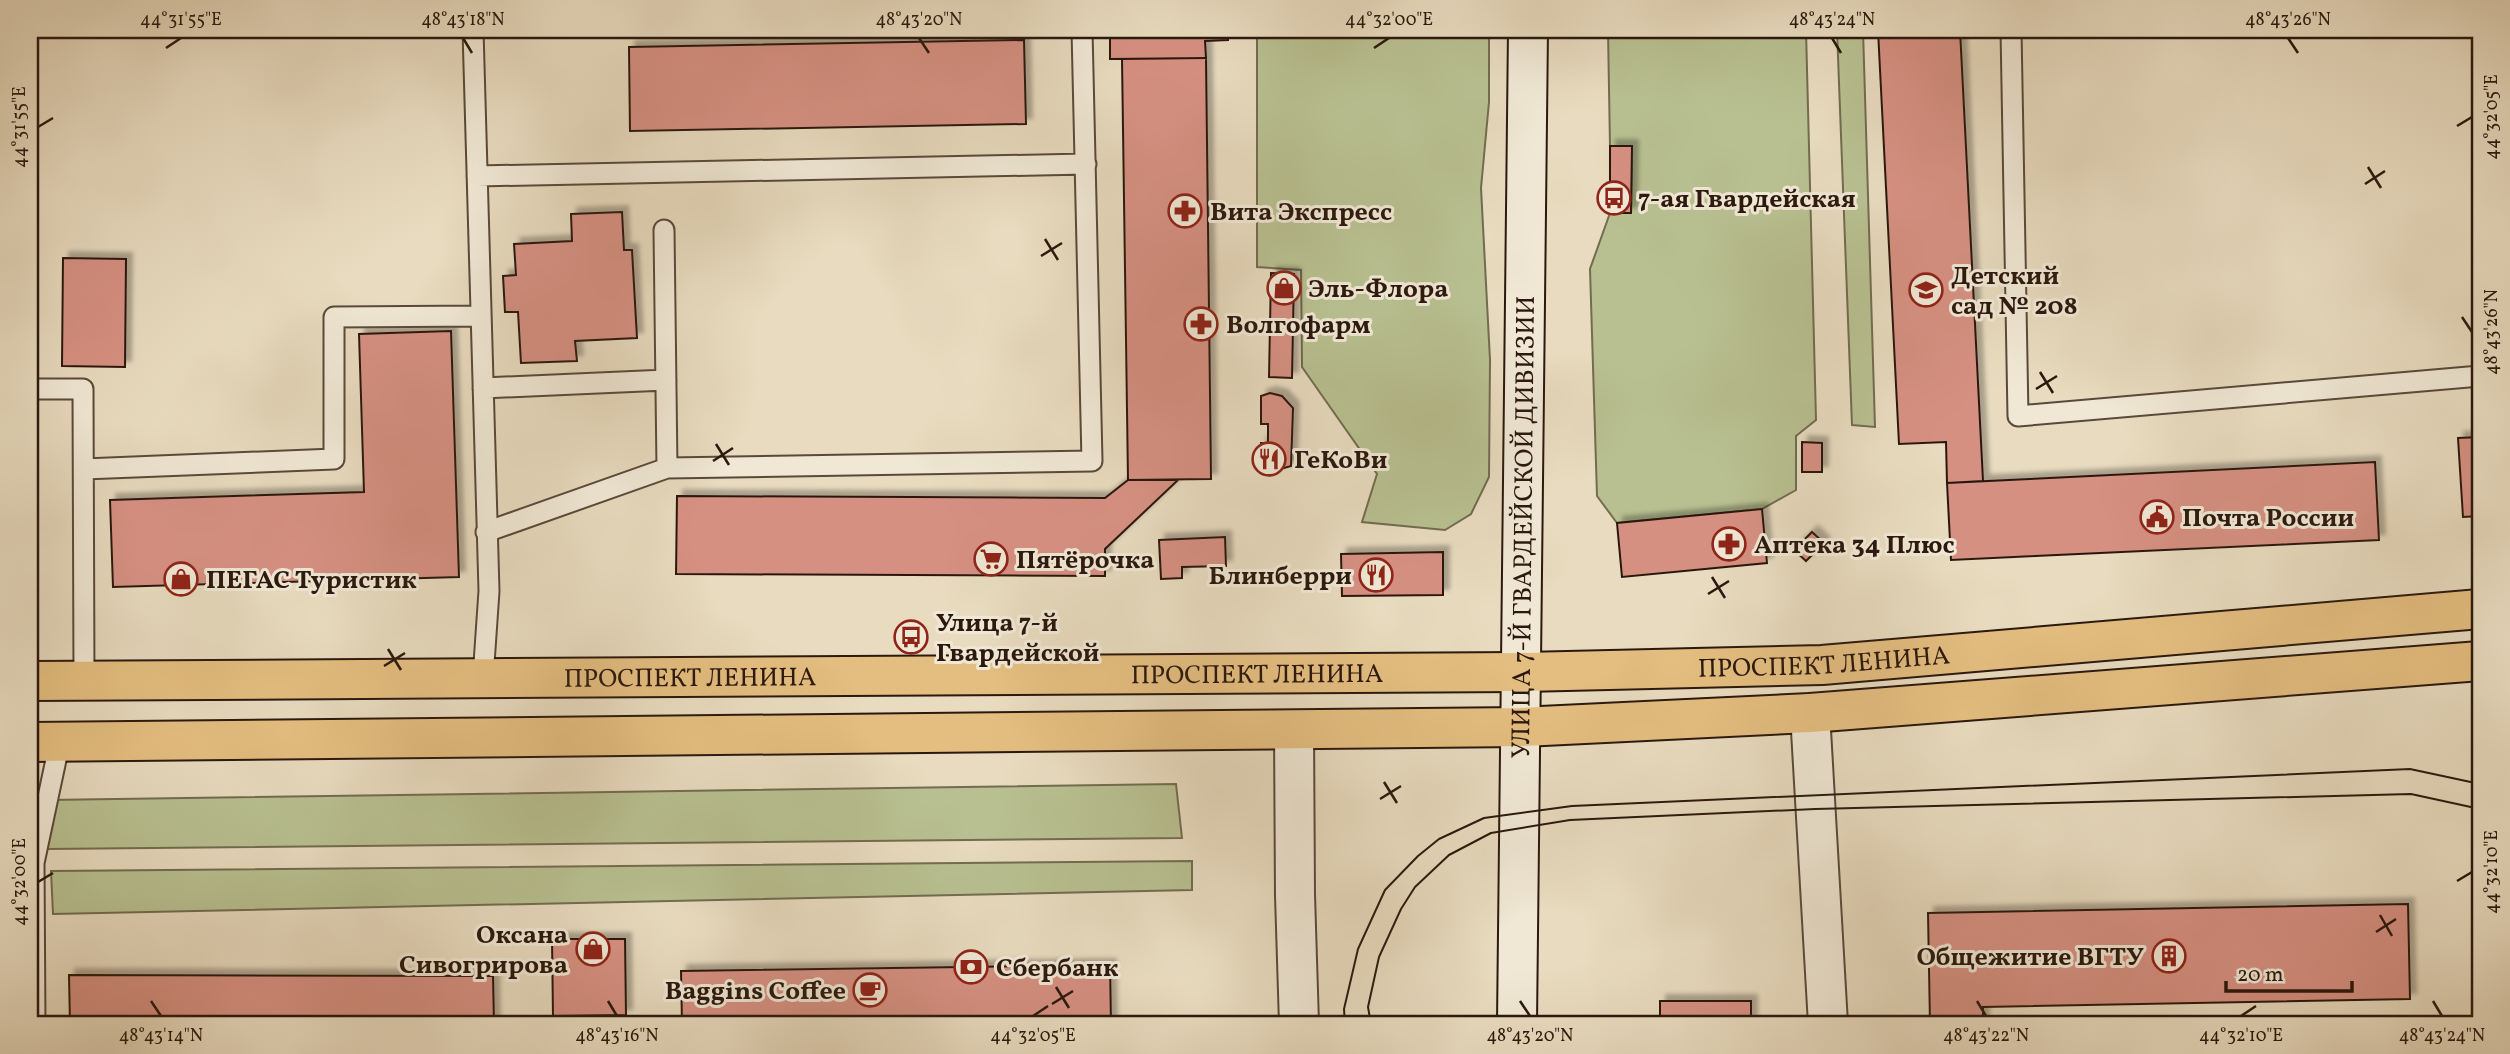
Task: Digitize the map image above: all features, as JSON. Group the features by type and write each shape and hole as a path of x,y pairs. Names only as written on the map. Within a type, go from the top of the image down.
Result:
{"main road":[{"name":"УЛИЦА 7-Й ГВАРДЕЙСКОЙ ДИВИЗИИ","path":"1517,1024 1528,30"},
{"name":"ПРОСПЕКТ ЛЕНИНА","path":"30,681 1520,672 1822,665 2480,609"},
{"name":"ПРОСПЕКТ ЛЕНИНА","path":"45,741 1521,727 1810,713 2480,661"},
{"path":"1810,713 1828,1024"},
{"path":"1294,730 1299,1024"}],"lane":[{"path":"473,30 489,591 482,678"},
{"path":"486,532 667,468 1093,461 1082,30"},
{"path":"2011,30 2018,416 2480,376"},
{"path":"477,176 1086,164"},
{"path":"664,230 667,468"},
{"path":"84,469 334,459 334,317 481,316"},
{"path":"483,388 666,380"},
{"path":"30,388 83,389 84,680"},
{"path":"35,1024 34,863 45,741"}],"green space":[{"path":"1257,30 1489,30 1489,102 1481,188 1490,360 1489,477 1471,514 1445,530 1362,522 1377,474 1302,367 1301,270 1257,267"},
{"path":"1608,30 1806,30 1816,420 1796,436 1796,490 1762,509 1617,523 1597,496 1590,269 1610,213 1631,213 1632,146 1610,146"},
{"path":"1837,30 1863,30 1875,427 1852,425"},
{"path":"1176,784 1182,838 47,849 47,800"},
{"path":"1192,861 1192,890 53,914 51,871"}],"building":[{"path":"1110,30 1228,30 1228,40 1205,41 1206,58 1110,59"},
{"path":"1878,30 1960,30 1983,481 1947,483 1946,442 1899,444"},
{"path":"1024,40 1026,124 630,131 629,47"},
{"path":"1206,58 1211,479 1128,480 1122,59"},
{"path":"1610,146 1632,146 1631,213 1610,213"},
{"path":"622,212 624,250 632,250 637,338 575,341 577,361 521,363 518,312 505,312 503,276 516,275 514,244 572,241 571,214"},
{"path":"63,258 126,259 125,367 62,366"},
{"path":"1271,273 1294,274 1292,378 1269,377"},
{"path":"451,331 459,577 113,587 110,500 364,492 359,334"},
{"path":"1270,393 1282,396 1293,408 1291,466 1271,472 1261,464 1261,443 1268,443 1268,424 1261,424 1261,396"},
{"path":"2480,437 2480,516 2463,517 2458,438"},
{"path":"1802,442 1822,443 1822,472 1802,472"},
{"path":"2375,462 2379,540 1951,560 1947,483"},
{"path":"1128,480 1178,480 1105,549 1105,576 676,574 677,496 1105,498"},
{"path":"1762,509 1767,563 1622,577 1617,523"},
{"path":"1812,532 1824,543 1806,561 1794,550"},
{"path":"1225,537 1226,566 1182,567 1182,578 1161,579 1159,540"},
{"path":"1443,552 1443,595 1342,596 1341,554"},
{"name":"Общежитие ВГТУ","path":"2408,904 2410,999 1983,1007 1983,1024 1930,1024 1928,913"},
{"path":"552,939 625,939 626,1015 553,1016"},
{"path":"1110,965 1111,1024 682,1024 681,971"},
{"path":"69,975 493,976 494,1024 70,1024"},
{"path":"1660,1001 1751,1001 1751,1024 1660,1024"}],"tram line":[{"path":"1345,1024 1344,1009 1358,949 1385,890 1439,839 1484,818 1572,806 2410,769 2480,784"},
{"path":"1371,1024 1368,1007 1379,957 1401,909 1415,887 1449,855 1491,833 1570,820 1815,809 2411,794 2480,809"}],"place":[{"name":"7-ая Гвардейская","path":"1614,198"},
{"name":"Вита Экспресс","path":"1185,211"},
{"name":"Эль-Флора","path":"1284,288"},
{"name":"Детский сад № 208","path":"1926,290"},
{"name":"Волгофарм","path":"1201,324"},
{"name":"ГеКоВи","path":"1269,459"},
{"name":"Почта России","path":"2157,517"},
{"name":"Аптека 34 Плюс","path":"1729,544"},
{"name":"Пятёрочка","path":"991,559"},
{"name":"Блинберри","path":"1376,575"},
{"name":"ПЕГАС Туристик","path":"181,579"},
{"name":"Улица 7-й Гвардейской","path":"911,637"},
{"name":"Оксана Сивогрирова","path":"593,949"},
{"name":"Общежитие ВГТУ","path":"2169,956"},
{"name":"Сбербанк","path":"971,967"},
{"name":"Baggins Coffee","path":"870,990"}]}
